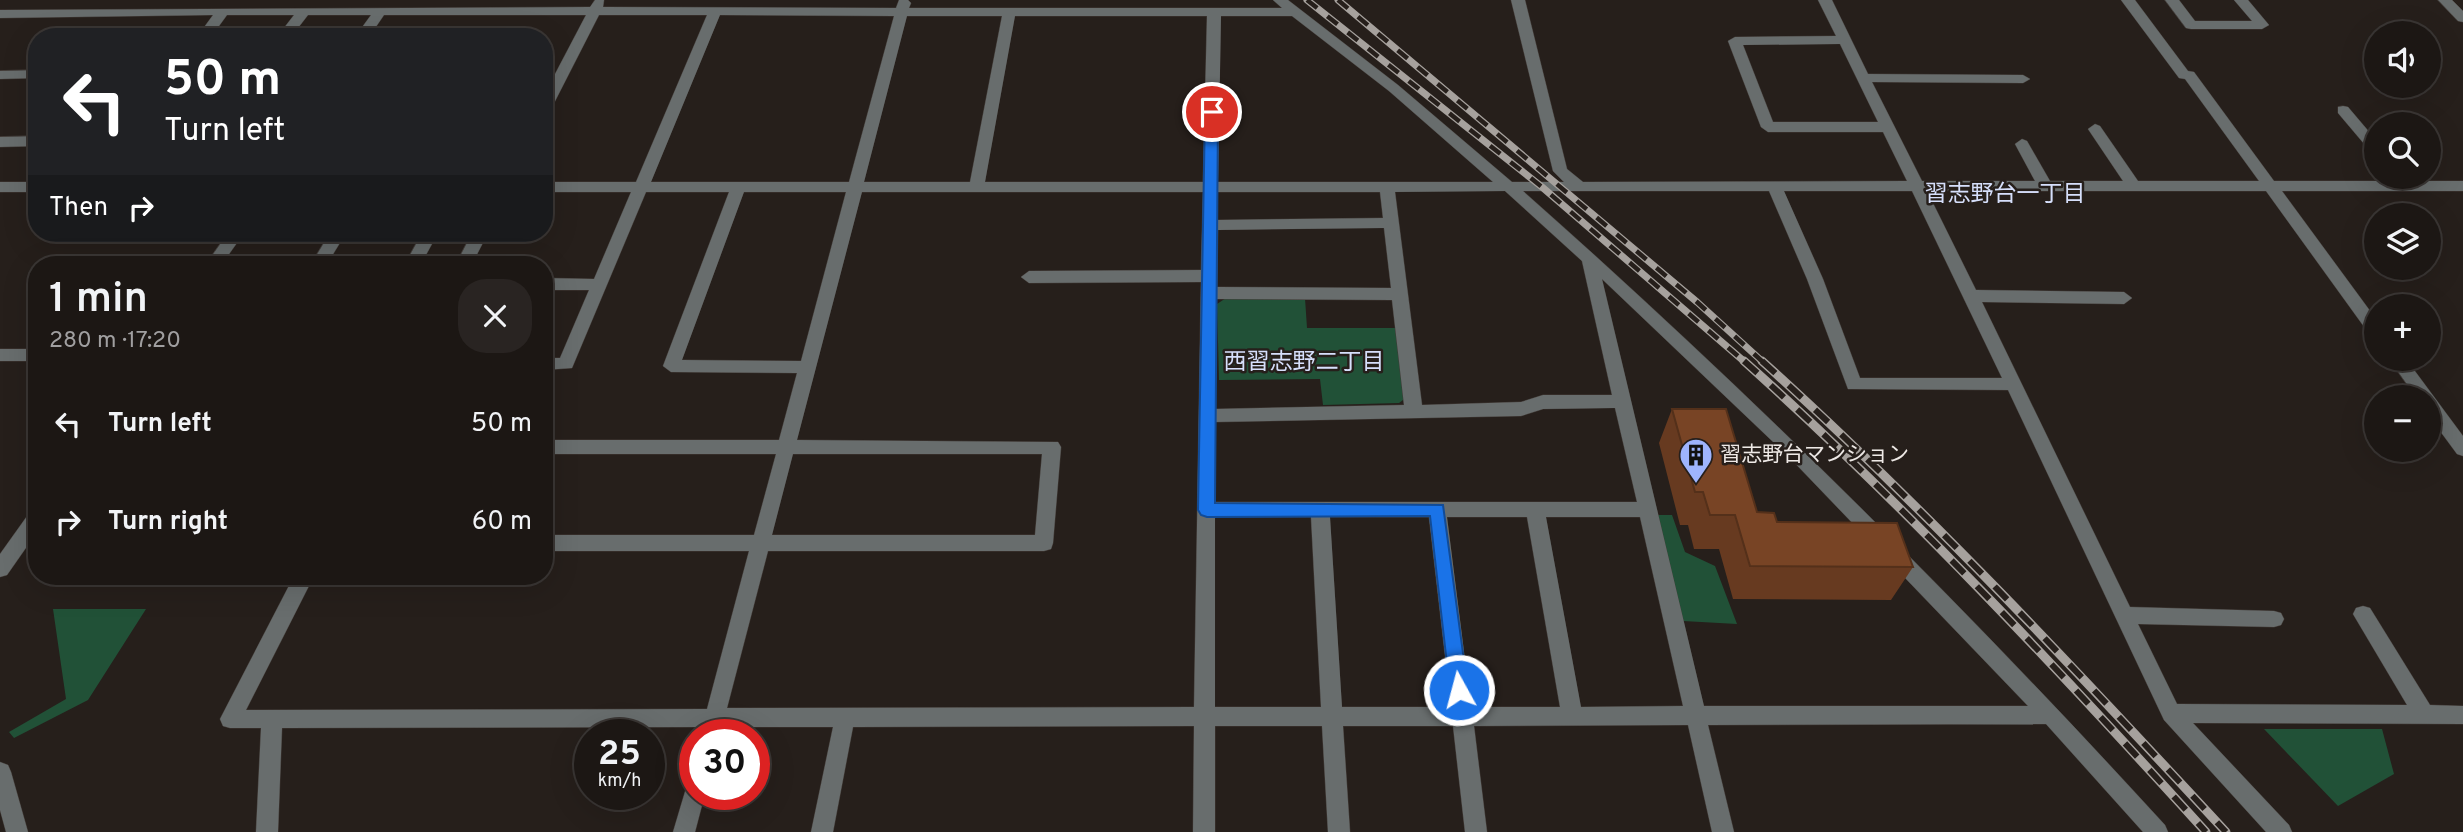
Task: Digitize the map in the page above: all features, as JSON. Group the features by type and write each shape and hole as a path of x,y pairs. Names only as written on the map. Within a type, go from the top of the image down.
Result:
{"street":[{"path":"183,11 193,0"},
{"path":"1280,0 1406,99 1509,187 1799,454 2053,715 2157,832"},
{"path":"1518,0 1560,171 1580,187"},
{"path":"1825,0 2014,384 2171,713 2281,832"},
{"path":"2128,0 2187,75 2364,315"},
{"path":"2172,0 2191,25 2262,25 2241,0"},
{"path":"2445,0 2463,18"},
{"path":"0,14 304,11 354,6 380,12 598,6 1185,6 1214,12 1295,12"},
{"path":"553,92 598,6"},
{"path":"714,719 904,6"},
{"path":"553,364 566,364 601,285 709,8"},
{"path":"977,187 1017,8"},
{"path":"211,28 223,11"},
{"path":"291,28 304,11"},
{"path":"368,28 380,12"},
{"path":"1204,832 1206,416 1214,12"},
{"path":"1845,40 1735,41 1768,127 1886,127"},
{"path":"0,75 28,74"},
{"path":"1862,78 2023,79"},
{"path":"2343,110 2364,135"},
{"path":"2095,129 2134,186"},
{"path":"0,142 28,141"},
{"path":"2022,144 2045,186"},
{"path":"553,187 1917,187 2270,186 2364,183"},
{"path":"2441,184 2463,186"},
{"path":"0,187 28,187"},
{"path":"738,187 671,366 808,367"},
{"path":"1387,187 1414,412"},
{"path":"1775,187 1815,279 1854,384 2014,384"},
{"path":"1210,225 1390,223"},
{"path":"1590,261 1723,832"},
{"path":"1029,277 1398,294"},
{"path":"553,284 601,285"},
{"path":"1970,296 2124,298"},
{"path":"0,355 28,355"},
{"path":"1206,416 1521,409 1544,402 1622,401"},
{"path":"2441,419 2463,449"},
{"path":"553,447 1052,447 1044,542 553,543"},
{"path":"1437,509 1476,832"},
{"path":"1535,509 1572,716"},
{"path":"1207,510 1648,509"},
{"path":"1320,510 1339,832"},
{"path":"2,562 28,529"},
{"path":"299,585 230,719 679,725"},
{"path":"2363,614 2424,715"},
{"path":"2125,615 2274,619"},
{"path":"2171,713 2463,715"},
{"path":"770,722 845,717 2053,715"},
{"path":"822,832 845,717"},
{"path":"267,832 272,719"},
{"path":"0,772 10,822"},
{"path":"684,832 690,810"}],"green space":[{"path":"1226,298 1305,298 1307,328 1398,328 1407,397 1399,403 1323,405 1320,379 1219,380 1217,304"},
{"path":"1655,515 1672,515 1685,552 1715,566 1737,624 1683,621"},
{"path":"53,609 146,609 88,700 14,738 9,732 66,699"},
{"path":"2264,729 2382,729 2394,774 2338,806"}],"building":[{"path":"1672,409 1726,409 1757,512 1774,513 1777,522 1897,523 1913,567 1750,566 1735,515 1710,515 1703,492 1695,492"}],"railway":[{"path":"1307,0 1542,187 1746,363"},
{"path":"1338,0 1697,302 1764,363"},
{"path":"1744,361 1865,474 1981,590 2206,832"},
{"path":"1762,361 1941,532 2057,651 2226,832"}],"place":[{"name":"習志野台マンション","path":"1696,485"}],"district":[{"name":"習志野台一丁目","path":"2005,195"},
{"name":"西習志野二丁目","path":"1304,363"}],"route":[{"path":"1212,112 1207,510 1437,509 1459,690"}]}
